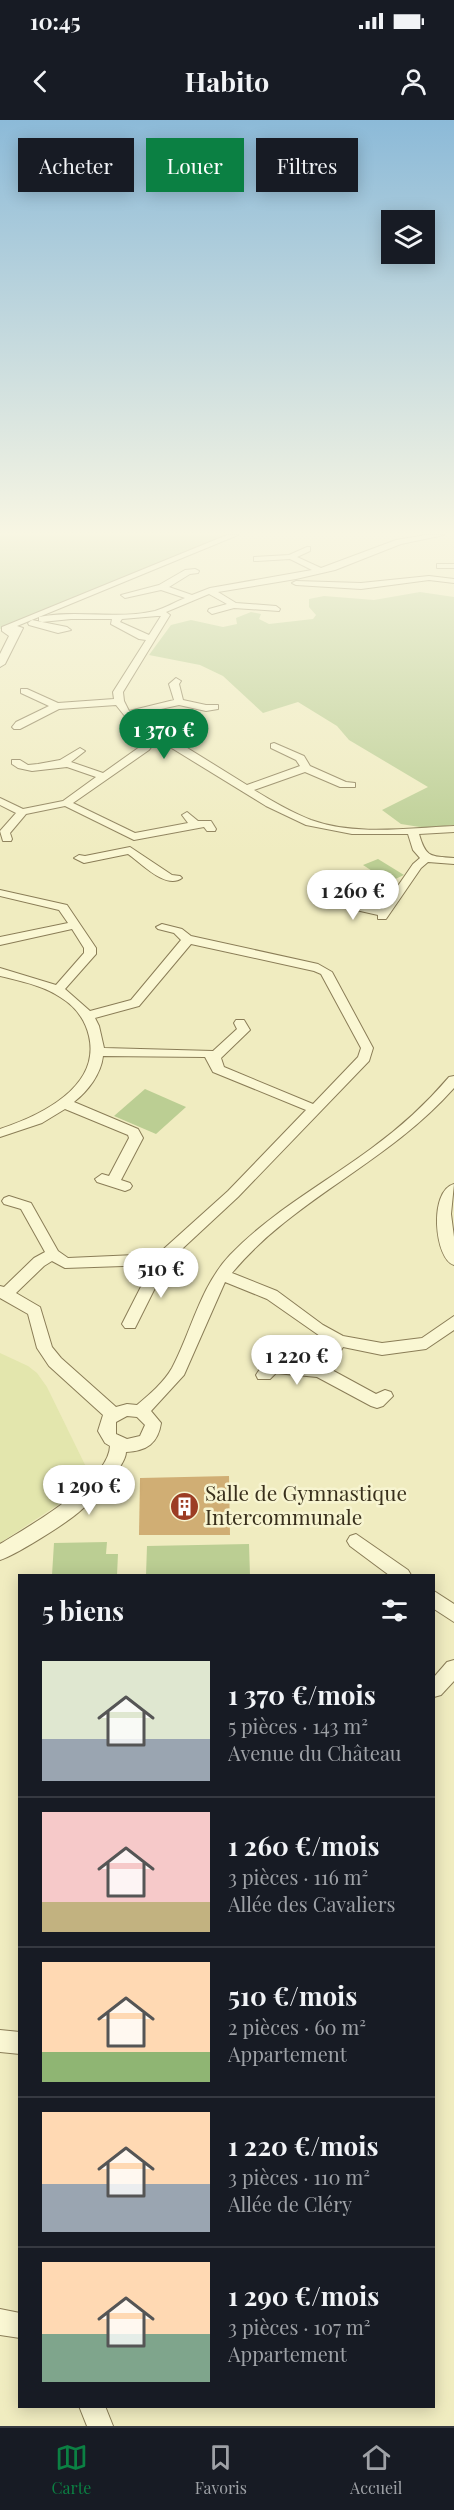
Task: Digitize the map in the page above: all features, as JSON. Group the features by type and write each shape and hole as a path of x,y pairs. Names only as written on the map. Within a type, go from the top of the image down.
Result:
{"street":[{"path":"2,659 10,643"},
{"path":"145,643 118,692 118,702 127,714 270,804 310,823 352,831 413,833 454,829"},
{"path":"176,681 174,684 179,702"},
{"path":"24,691 57,706"},
{"path":"17,727 57,706 118,702"},
{"path":"127,714 179,702 206,708 215,707"},
{"path":"7,839 4,833 22,812 66,803 145,748 156,733"},
{"path":"145,748 171,746 186,750"},
{"path":"274,746 300,758 305,768"},
{"path":"16,762 21,767 30,768 62,763 80,751"},
{"path":"62,763 103,776"},
{"path":"246,789 305,768 344,785 351,785"},
{"path":"0,801 22,812"},
{"path":"66,803 134,837 207,823 211,829"},
{"path":"188,815 195,825"},
{"path":"413,833 418,853 425,859 454,861"},
{"path":"130,850 134,837"},
{"path":"79,858 84,860 130,850 170,879 176,878"},
{"path":"329,901 383,915 417,866 425,859"},
{"path":"0,893 63,907 90,948 90,954 58,990"},
{"path":"0,940 74,925"},
{"path":"130,1324 162,1259 226,1200 364,1058 367,1048 326,972 318,968 188,940 178,931 162,927"},
{"path":"88,1016 135,1003 188,940"},
{"path":"0,972 58,990 88,1016 96,1033 98,1052 92,1072 66,1104 27,1126 0,1133"},
{"path":"214,1057 244,1030 240,1023"},
{"path":"98,1052 208,1053 214,1057 218,1070 314,1109"},
{"path":"141,1411 161,1393 177,1372 204,1306 222,1275 234,1260 262,1234 414,1122 454,1080"},
{"path":"66,1104 132,1132 136,1138 113,1182"},
{"path":"454,1189 447,1200 443,1219 454,1260"},
{"path":"9,1201 26,1206 53,1254 65,1263 162,1259"},
{"path":"53,1254 39,1262 3,1293 34,1311 45,1348 55,1362 114,1415"},
{"path":"222,1275 272,1295 318,1329 339,1341 382,1349 406,1347 426,1343 454,1322"},
{"path":"320,1371 339,1341"},
{"path":"264,1375 272,1367 320,1371 377,1402 384,1396"},
{"path":"127,1410 141,1411 153,1423 152,1433 138,1444 118,1444 108,1436 106,1425 114,1415 127,1410"},
{"path":"0,1553 63,1514 88,1493 118,1457 118,1444"},
{"path":"356,1541 401,1574"},
{"path":"435,1600 454,1614"},
{"path":"435,1688 454,1668"},
{"path":"0,2041 18,2043"},
{"path":"0,2322 18,2326"},
{"path":"94,2408 100,2426"}],"green space":[{"path":"158,643 454,643 454,825 426,828 401,824 382,810 428,787 349,740 337,726 298,702 263,713 223,676 200,665 149,655"},
{"path":"378,859 404,875 389,882 363,865"},
{"path":"145,1089 186,1107 156,1134 114,1116"},
{"path":"0,1353 28,1366 37,1373 47,1387 90,1475 83,1485 62,1502 0,1543"},
{"path":"107,1542 106,1554 118,1554 117,1574 52,1574 54,1543"},
{"path":"249,1544 250,1574 146,1574 147,1546"}],"building":[{"name":"Salle de Gymnastique Intercommunale","path":"229,1476 230,1535 139,1535 140,1478"}],"place":[{"name":"Salle de Gymnastique Intercommunale","path":"184,1506"}]}
